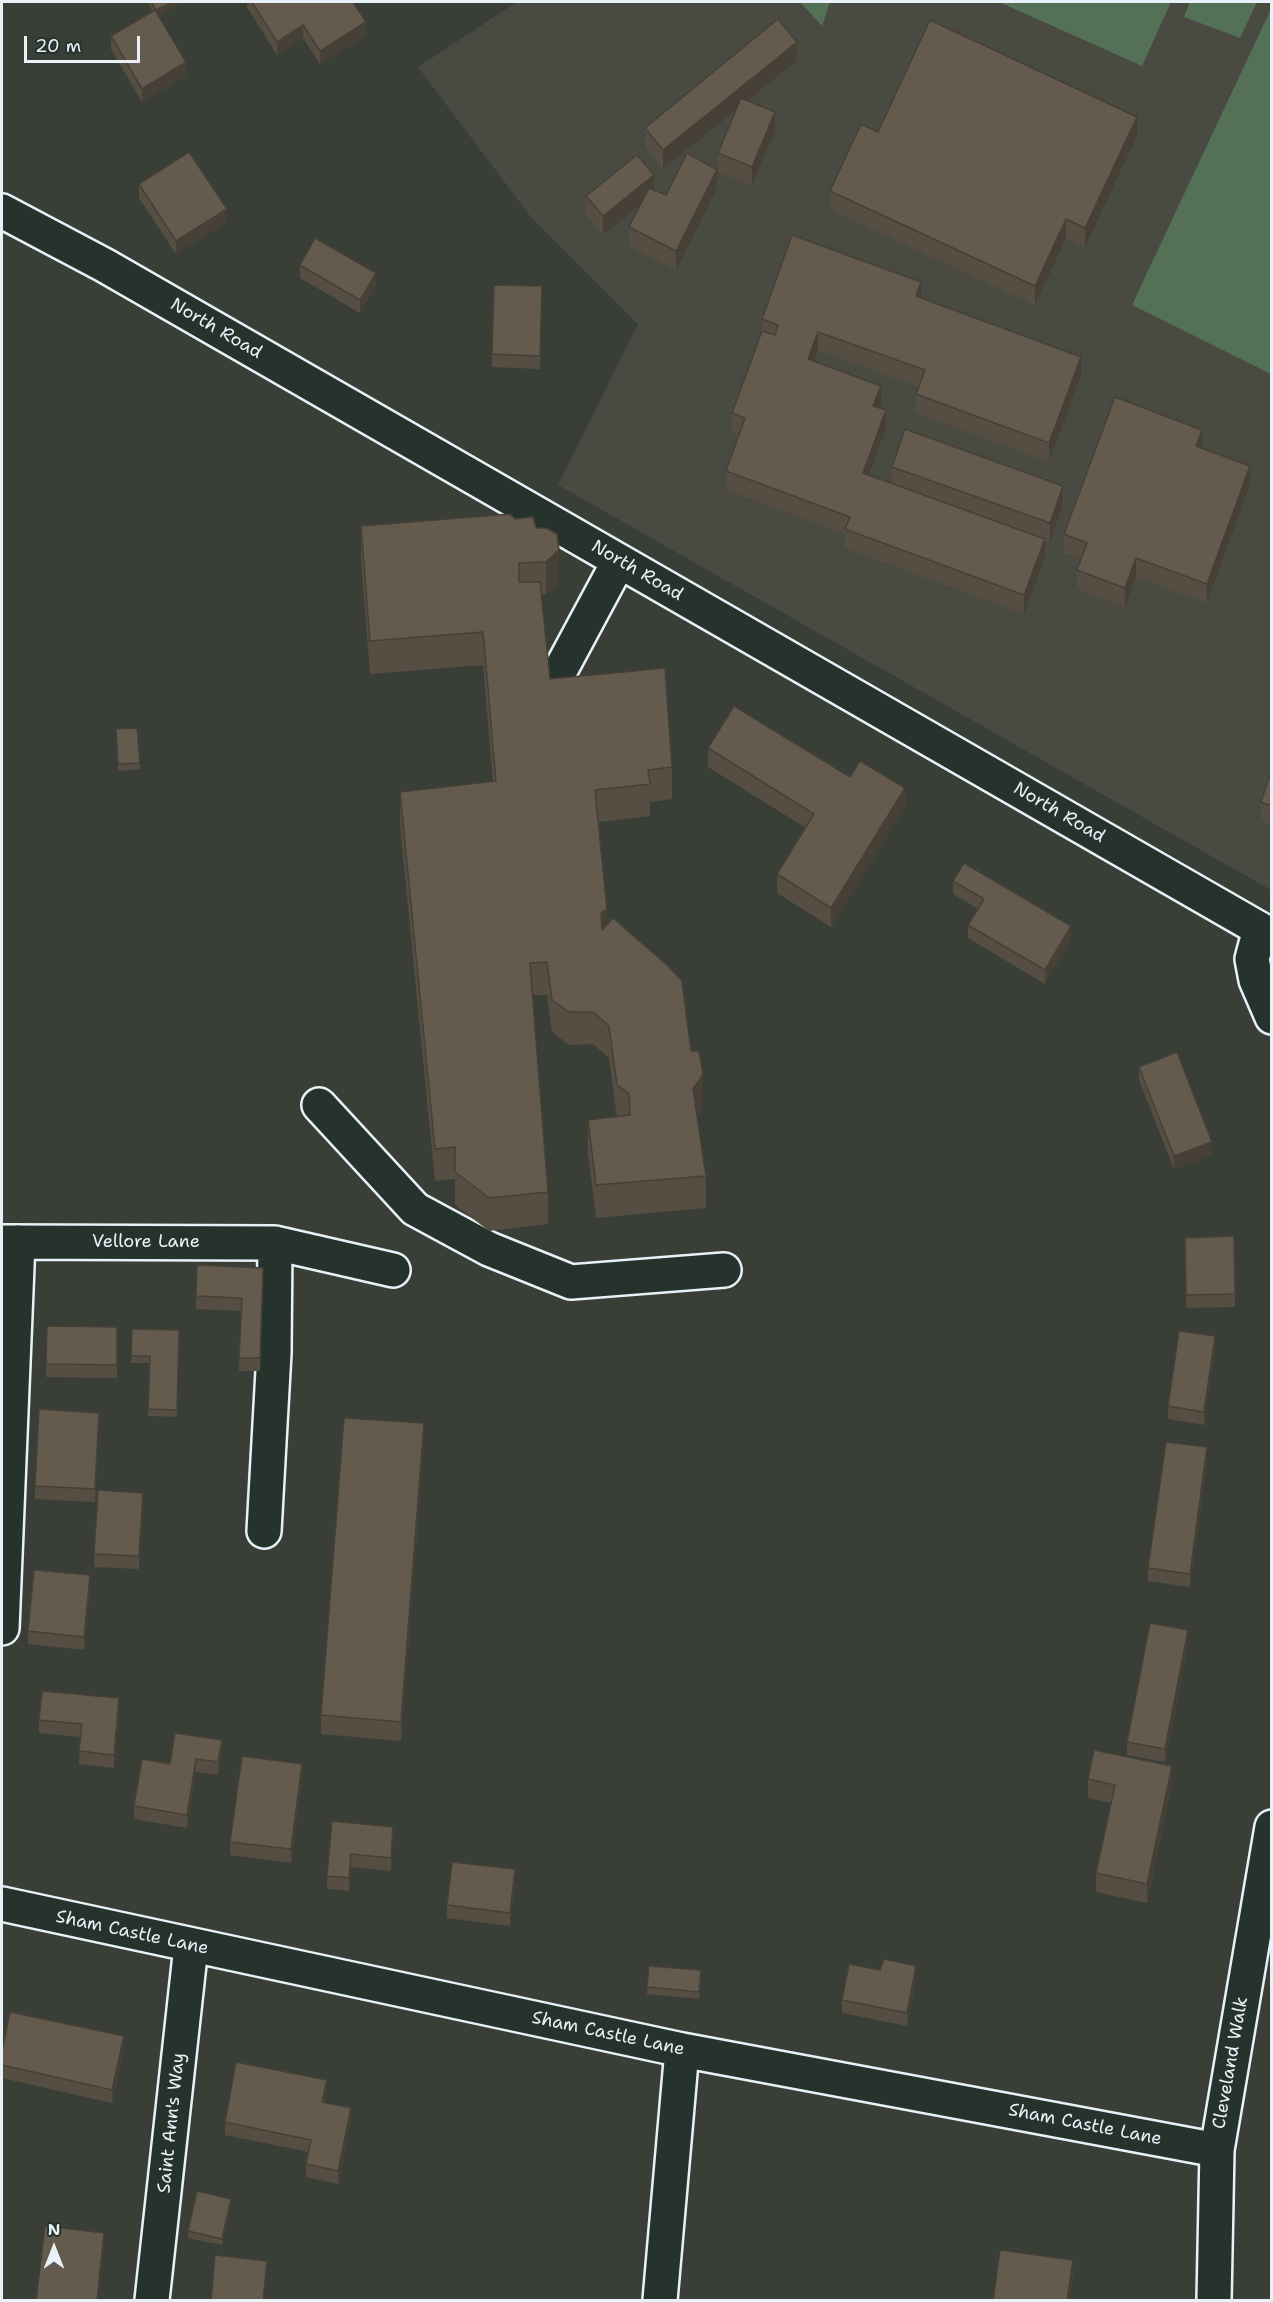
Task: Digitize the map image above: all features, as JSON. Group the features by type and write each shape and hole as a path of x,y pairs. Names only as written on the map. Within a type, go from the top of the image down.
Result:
{"street":[{"name":"North Road","path":"2,211 104,265 1266,932"},
{"path":"561,669 619,561"},
{"path":"1266,932 1252,959 1256,980 1272,1017"},
{"path":"319,1105 415,1209 489,1250 572,1282 724,1270"},
{"name":"Vellore Lane","path":"2,1628 10,1242 275,1243 393,1270"},
{"path":"264,1532 274,1353 275,1243"},
{"name":"Cleveland Walk","path":"1214,2301 1217,2150 1272,1827"},
{"name":"Sham Castle Lane","path":"2,1904 682,2050 1217,2150"},
{"name":"Saint Ann's Way","path":"152,2301 192,1946"},
{"path":"660,2301 682,2050"}],"shaded area":[{"path":"517,2 1271,2 1271,890 558,485 638,324 530,216 418,67"}],"green space":[{"path":"800,2 830,2 822,26"},
{"path":"999,2 1171,2 1142,66"},
{"path":"1190,2 1257,2 1240,38 1184,17"},
{"path":"1271,9 1271,374 1132,305"}],"building":[{"path":"151,2 172,2 156,10"},
{"path":"252,2 353,2 366,22 320,51 303,25 277,42"},
{"path":"155,10 186,62 142,89 111,36"},
{"path":"778,19 797,42 663,150 645,128"},
{"path":"930,20 1137,117 1085,228 1066,219 1035,286 830,191 861,124 878,132"},
{"path":"741,98 775,112 752,167 718,153"},
{"path":"189,152 227,209 176,241 139,184"},
{"path":"687,153 717,170 676,251 629,227 649,188 666,195"},
{"path":"637,155 654,175 603,216 586,196"},
{"path":"792,235 921,282 916,296 1081,357 1049,443 916,394 925,370 818,332 808,359 881,386 873,406 886,410 863,473 1045,539 1024,595 845,529 850,517 726,471 745,418 732,413 762,331 775,335 778,325 762,319"},
{"path":"315,238 376,273 360,300 300,265"},
{"path":"494,285 542,286 540,356 492,354"},
{"path":"1115,397 1202,430 1196,446 1250,466 1207,584 1136,558 1125,588 1077,570 1087,543 1064,534"},
{"path":"905,429 1063,486 1050,523 892,467"},
{"path":"510,514 515,519 533,517 536,528 546,528 557,534 559,550 546,562 519,563 519,582 540,582 550,679 665,668 672,767 648,770 650,784 595,790 607,909 601,913 602,930 613,918 682,981 691,1051 699,1051 703,1074 693,1089 706,1176 596,1185 588,1120 630,1115 629,1094 617,1085 609,1026 593,1012 569,1012 552,1000 547,962 530,963 548,1192 489,1198 455,1172 455,1147 435,1149 400,792 496,781 483,632 370,641 361,526"},
{"path":"734,706 850,777 860,761 905,788 831,908 777,874 814,814 708,748"},
{"path":"137,728 140,763 118,764 116,729"},
{"path":"1272,769 1272,806 1261,802"},
{"path":"964,863 1071,926 1045,970 968,925 984,899 953,881"},
{"path":"1177,1052 1212,1142 1174,1156 1139,1067"},
{"path":"1234,1236 1235,1294 1186,1295 1185,1238"},
{"path":"197,1265 263,1268 260,1358 239,1358 242,1298 196,1296"},
{"path":"47,1326 117,1327 117,1365 46,1364"},
{"path":"132,1329 179,1330 177,1410 148,1409 150,1356 131,1356"},
{"path":"1179,1331 1215,1336 1204,1412 1168,1406"},
{"path":"39,1409 99,1413 95,1489 35,1486"},
{"path":"344,1418 424,1423 401,1722 321,1715"},
{"path":"1166,1442 1207,1447 1190,1574 1148,1568"},
{"path":"98,1490 143,1493 139,1556 94,1554"},
{"path":"34,1570 90,1575 84,1637 28,1631"},
{"path":"1150,1623 1188,1630 1165,1749 1127,1742"},
{"path":"42,1691 119,1698 114,1755 79,1751 82,1724 39,1720"},
{"path":"175,1733 222,1740 218,1762 196,1759 187,1815 134,1806 142,1759 170,1764"},
{"path":"1094,1750 1172,1766 1147,1884 1096,1873 1115,1785 1088,1779"},
{"path":"242,1756 302,1764 291,1849 230,1842"},
{"path":"332,1821 393,1827 391,1858 351,1854 349,1878 327,1876"},
{"path":"452,1862 515,1869 510,1913 447,1905"},
{"path":"884,1959 916,1966 907,2013 842,2000 849,1964 880,1970"},
{"path":"649,1966 701,1970 699,1992 647,1987"},
{"path":"10,2012 124,2036 112,2090 2,2065 2,2052"},
{"path":"236,2062 327,2080 322,2102 351,2108 338,2171 306,2164 311,2140 225,2122"},
{"path":"197,2191 231,2199 222,2239 188,2231"},
{"path":"45,2226 104,2233 97,2301 36,2301"},
{"path":"1000,2250 1073,2260 1067,2301 993,2301"},
{"path":"215,2255 267,2261 263,2301 211,2301"}]}
